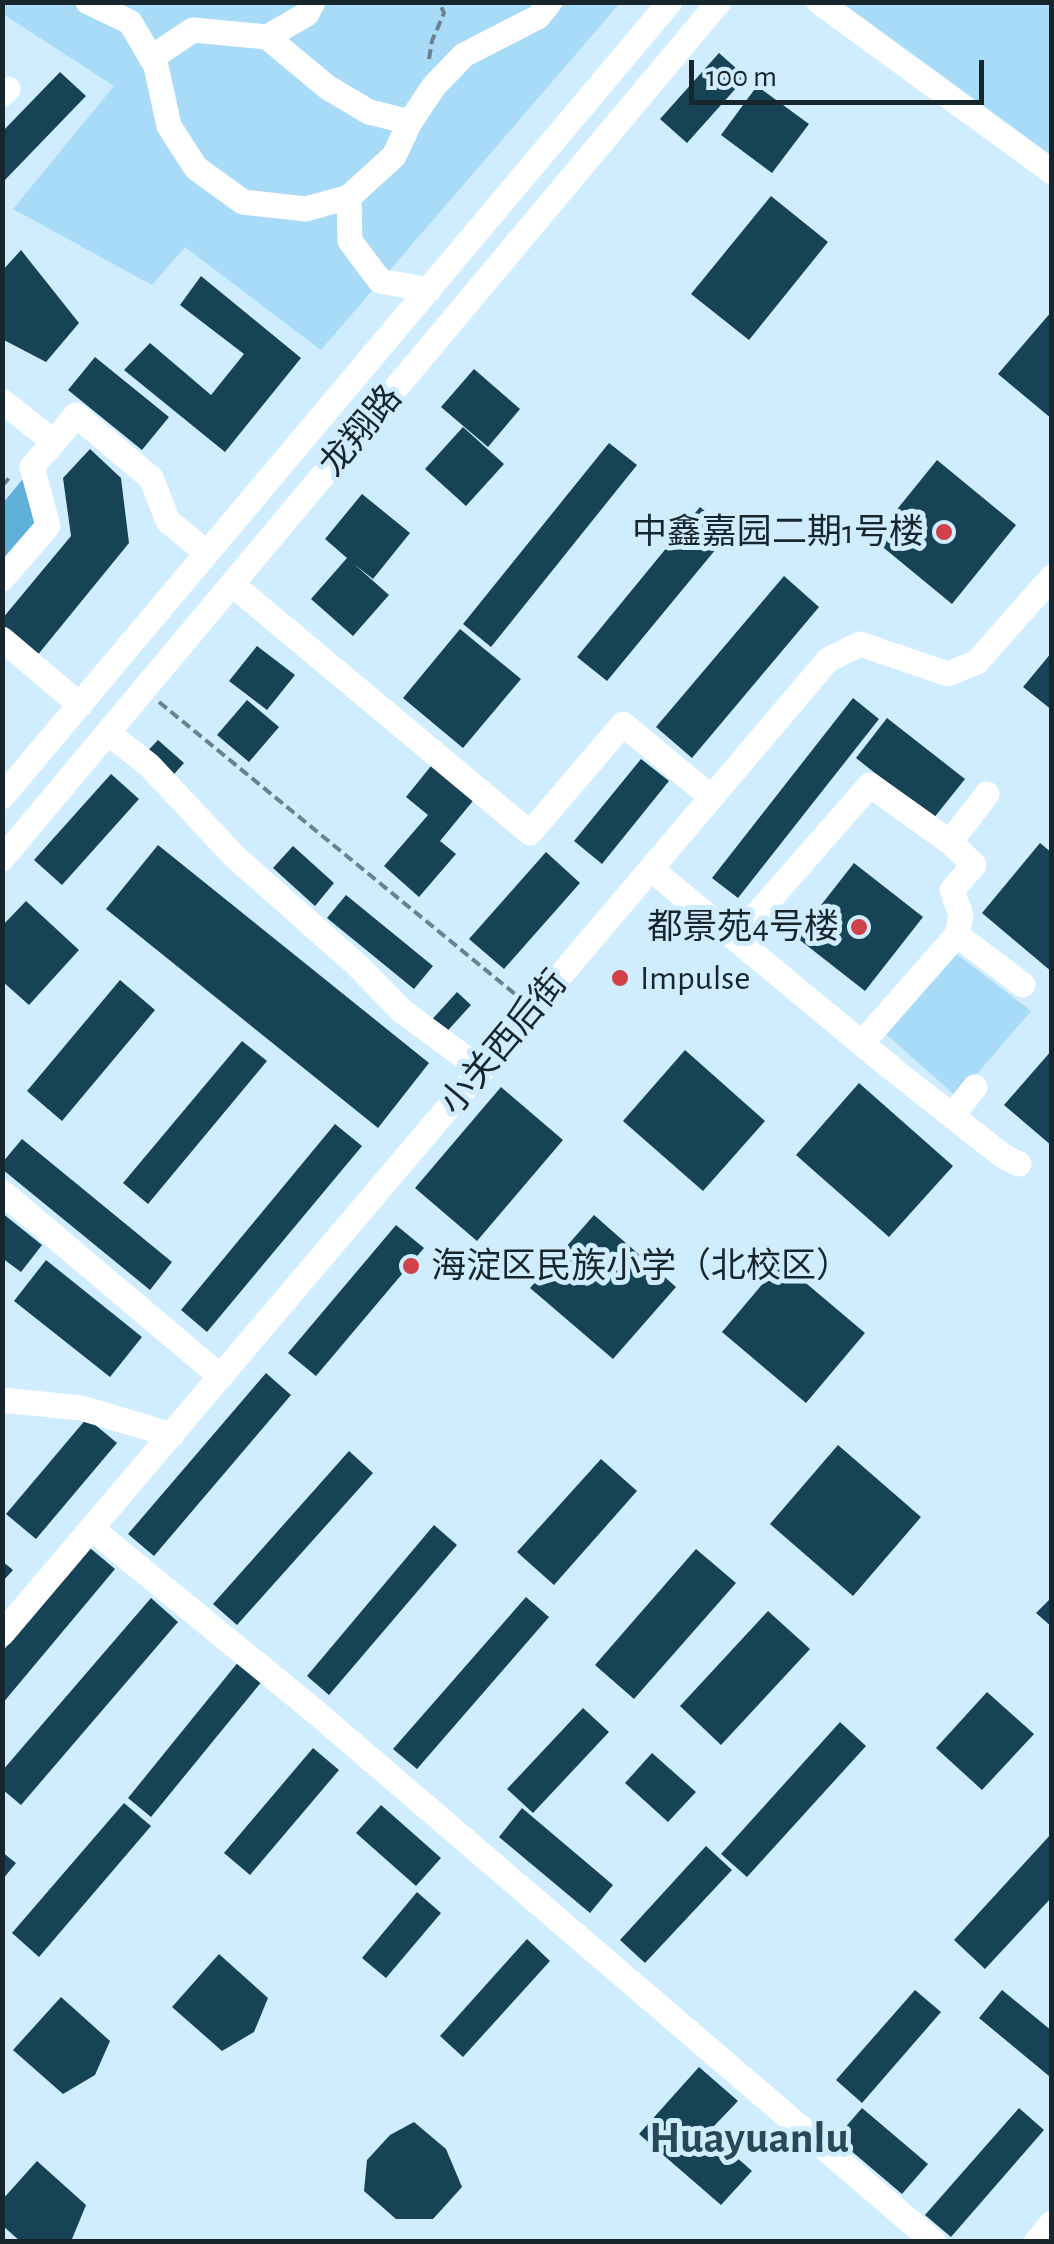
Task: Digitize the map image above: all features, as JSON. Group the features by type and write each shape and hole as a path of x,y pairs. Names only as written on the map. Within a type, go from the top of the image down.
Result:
{"street":[{"path":"88,2 130,22 151,58 170,126 196,168 243,202 306,209 349,197 394,156 410,122 464,54 538,17 550,2"},
{"path":"267,37 307,14 313,2"},
{"name":"龙翔路","path":"2,797 670,2"},
{"name":"龙翔路","path":"2,859 719,2"},
{"path":"819,2 1052,172"},
{"path":"151,58 193,30 267,37 327,87 355,104 369,112 410,122"},
{"path":"349,197 350,241 380,281 429,290"},
{"path":"2,401 45,444"},
{"path":"2,579 48,526 32,467 45,444 76,415 151,478 168,520 208,553"},
{"name":"小关西后街","path":"2,1634 828,660 860,644 948,674 977,662 1052,577"},
{"path":"233,585 530,834 623,724 711,798"},
{"path":"2,639 80,704"},
{"path":"108,734 149,766 234,856 356,964 402,1012 482,1070"},
{"path":"736,938 870,785 950,842 974,865 952,890 960,915 957,935 862,1043"},
{"path":"950,842 987,794"},
{"path":"651,869 952,1116 1003,1156 1020,1164"},
{"path":"957,935 1023,985"},
{"path":"952,1116 975,1087"},
{"path":"2,1192 221,1378"},
{"path":"2,1400 80,1408 172,1435"},
{"path":"92,1529 312,1710 934,2242"},
{"path":"1036,2242 1052,2224"}],"path":[{"path":"438,2 444,13 429,60 446,73"},
{"path":"144,690 532,1009"}],"shaded area":[{"path":"2,3 620,3 321,350 185,247 152,285 13,209 114,86 3,14"},
{"path":"843,3 1051,3 1051,155"},
{"path":"23,479 37,526 3,564 3,503"},
{"path":"955,953 1031,1011 957,1097 886,1034"}],"building":[{"path":"719,53 746,77 687,143 660,119"},
{"path":"60,72 86,96 2,183 2,132"},
{"path":"757,86 809,124 772,173 721,135"},
{"path":"771,196 828,242 749,340 691,294"},
{"path":"21,250 79,323 46,362 2,339 2,271"},
{"path":"201,276 301,358 225,452 124,370 150,343 211,395 244,354 180,305"},
{"path":"1052,311 1052,419 998,374"},
{"path":"95,357 169,417 142,450 68,390"},
{"path":"474,369 520,409 488,447 441,407"},
{"path":"463,427 504,464 466,506 425,469"},
{"path":"609,443 637,465 491,647 463,624"},
{"path":"90,449 121,478 129,543 36,657 2,630 2,619 71,536 63,478"},
{"name":"中鑫嘉园二期1号楼","path":"937,460 1016,525 952,604 873,539"},
{"path":"362,494 410,533 373,579 354,564 389,595 353,636 311,599 347,558 325,539"},
{"path":"700,507 730,532 607,681 577,657"},
{"path":"784,576 819,607 692,758 656,727"},
{"path":"460,629 521,679 463,748 403,698"},
{"path":"257,646 295,675 267,710 229,681"},
{"path":"1052,652 1052,710 1023,687"},
{"path":"853,698 879,719 738,898 712,878"},
{"path":"247,700 279,727 249,762 217,735"},
{"path":"887,718 965,779 933,819 856,758"},
{"path":"158,740 184,763 167,782 141,758"},
{"path":"641,759 669,781 602,864 574,841"},
{"path":"435,761 477,796 440,841 456,854 419,897 384,866 428,815 406,797"},
{"path":"111,774 139,799 62,885 34,860"},
{"path":"1040,843 1052,853 1052,972 982,913"},
{"path":"158,845 429,1063 378,1128 106,909"},
{"path":"293,846 334,883 315,906 273,868"},
{"path":"546,852 580,883 504,969 469,939"},
{"name":"都景苑4号楼","path":"854,863 923,917 865,991 796,937"},
{"path":"346,895 433,966 414,989 327,918"},
{"path":"26,901 79,950 29,1005 2,981 2,926"},
{"path":"120,980 155,1010 62,1121 27,1091"},
{"path":"457,992 471,1005 441,1038 427,1025"},
{"path":"242,1041 267,1061 148,1204 123,1183"},
{"path":"685,1050 765,1121 703,1191 623,1121"},
{"path":"1052,1050 1052,1146 1004,1105"},
{"path":"859,1083 953,1166 889,1237 796,1155"},
{"path":"501,1087 563,1140 477,1241 415,1188"},
{"path":"335,1124 362,1146 207,1332 181,1310"},
{"path":"22,1139 172,1262 150,1290 2,1169 2,1163"},
{"path":"2,1213 42,1245 21,1272 2,1258"},
{"path":"594,1215 676,1287 613,1359 530,1288"},
{"path":"396,1225 424,1248 316,1376 288,1353"},
{"path":"46,1260 142,1337 110,1377 14,1301"},
{"path":"781,1262 865,1333 806,1403 722,1332"},
{"path":"266,1373 291,1395 154,1556 128,1534"},
{"path":"87,1418 117,1443 36,1539 6,1514"},
{"path":"838,1445 921,1517 853,1596 770,1524"},
{"path":"349,1451 373,1473 237,1625 213,1604"},
{"path":"601,1459 637,1491 554,1585 517,1552"},
{"path":"434,1525 457,1545 329,1695 307,1676"},
{"path":"90,1548 115,1569 2,1704 2,1652"},
{"path":"696,1549 736,1583 634,1699 595,1665"},
{"path":"2,1561 13,1570 2,1582"},
{"path":"526,1597 549,1617 417,1769 393,1749"},
{"path":"1052,1597 1052,1627 1036,1613"},
{"path":"151,1598 178,1622 21,1805 2,1789 2,1771"},
{"path":"768,1611 810,1649 721,1745 680,1706"},
{"path":"239,1661 263,1680 151,1817 128,1798"},
{"path":"987,1692 1034,1734 982,1790 936,1748"},
{"path":"583,1708 609,1732 533,1813 507,1789"},
{"path":"840,1722 866,1746 747,1877 721,1854"},
{"path":"313,1748 339,1770 250,1875 224,1853"},
{"path":"652,1753 696,1792 668,1822 625,1783"},
{"path":"124,1803 151,1826 39,1957 12,1933"},
{"path":"381,1805 441,1858 416,1886 356,1833"},
{"path":"522,1808 613,1885 590,1913 499,1837"},
{"path":"1052,1833 1052,1897 985,1969 954,1940"},
{"path":"706,1846 732,1870 645,1963 620,1940"},
{"path":"2,1852 16,1863 2,1880"},
{"path":"417,1892 441,1913 386,1978 362,1958"},
{"path":"527,1939 550,1961 463,2057 440,2036"},
{"path":"219,1954 268,1998 254,2032 222,2051 172,2007"},
{"path":"915,1990 941,2012 862,2103 836,2080"},
{"path":"1002,1990 1052,2031 1049,2076 979,2018"},
{"path":"61,1997 110,2041 95,2075 63,2094 13,2050"},
{"path":"699,2067 738,2101 714,2126 719,2133 718,2141 752,2171 721,2205 639,2134"},
{"path":"862,2108 928,2164 902,2194 836,2138"},
{"path":"1019,2108 1044,2130 951,2237 925,2215"},
{"path":"414,2122 446,2149 462,2187 433,2219 396,2219 364,2191 367,2160 390,2135"},
{"path":"37,2161 86,2205 72,2239 67,2242 21,2242 2,2225 2,2200"}],"place":[{"name":"中鑫嘉园二期1号楼","path":"944,532"},
{"name":"都景苑4号楼","path":"859,927"},
{"name":"Impulse","path":"620,978"},
{"name":"海淀区民族小学（北校区）","path":"411,1266"}],"district":[{"name":"Huayuanlu","path":"749,2138"}]}
